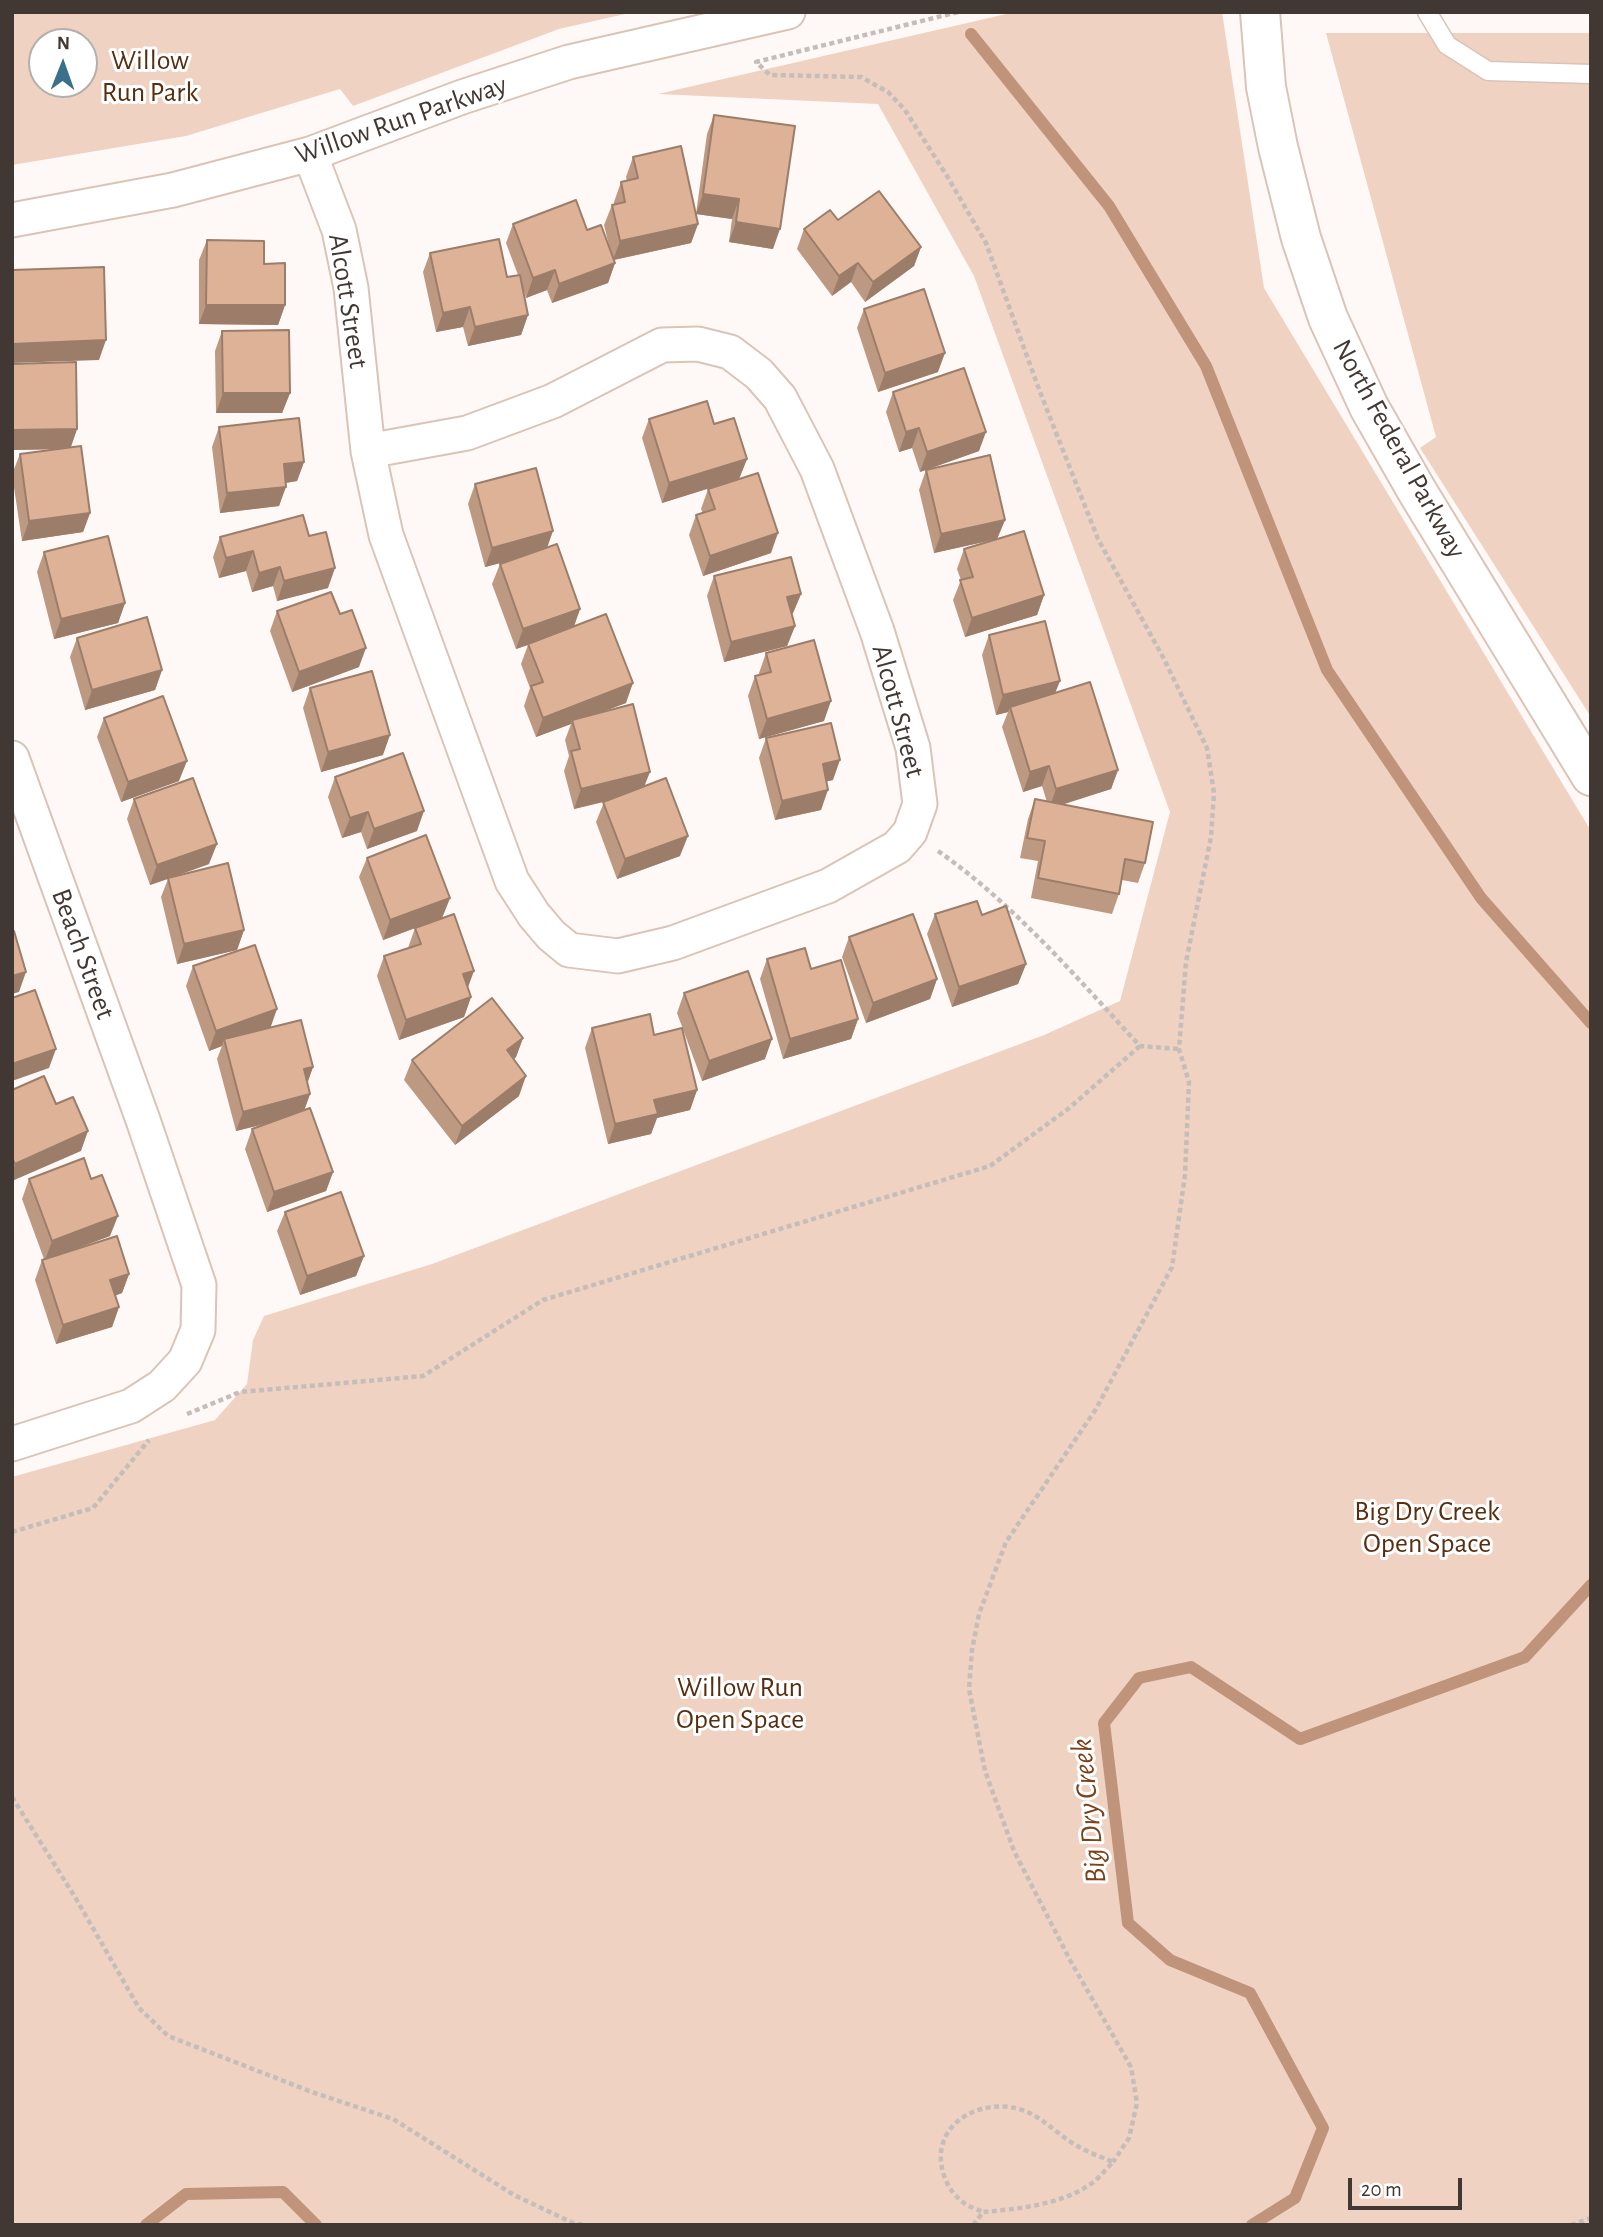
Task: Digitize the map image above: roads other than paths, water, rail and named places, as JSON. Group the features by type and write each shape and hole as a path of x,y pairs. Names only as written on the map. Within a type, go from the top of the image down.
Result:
{"main road":[{"name":"North Federal Parkway","path":"1260,12 1266,87 1278,147 1301,237 1328,318 1369,407 1417,491 1591,776"}],"street":[{"name":"Willow Run Parkway","path":"12,220 173,190 310,154 462,97 569,62 788,12"},
{"name":"Alcott Street","path":"310,154 339,230 349,277 368,451 386,535 512,881 551,935 569,950 618,956 673,943 828,886 897,847 909,832 920,804 914,748 877,631 817,469 779,398 759,374 730,352 698,344 663,345 553,401 467,433 368,451"},
{"name":"Beach Street","path":"12,758 199,1285 198,1330 185,1361 162,1386 131,1406 12,1444"}],"lane":[{"path":"1427,12 1447,46 1488,71 1591,74"}],"waterway":[{"path":"971,34 1109,206 1206,366 1327,670 1481,898 1591,1023"},
{"name":"Big Dry Creek","path":"1252,2225 1295,2198 1323,2128 1250,1993 1170,1960 1128,1923 1104,1723 1139,1678 1191,1667 1300,1739 1525,1657 1591,1585"},
{"name":"Big Dry Creek","path":"146,2225 186,2194 283,2192 316,2225"}],"park label":[{"name":"Willow Run Park","path":"150,77"},
{"name":"Big Dry Creek Open Space","path":"1427,1528"},
{"name":"Willow Run Open Space","path":"740,1704"}]}
